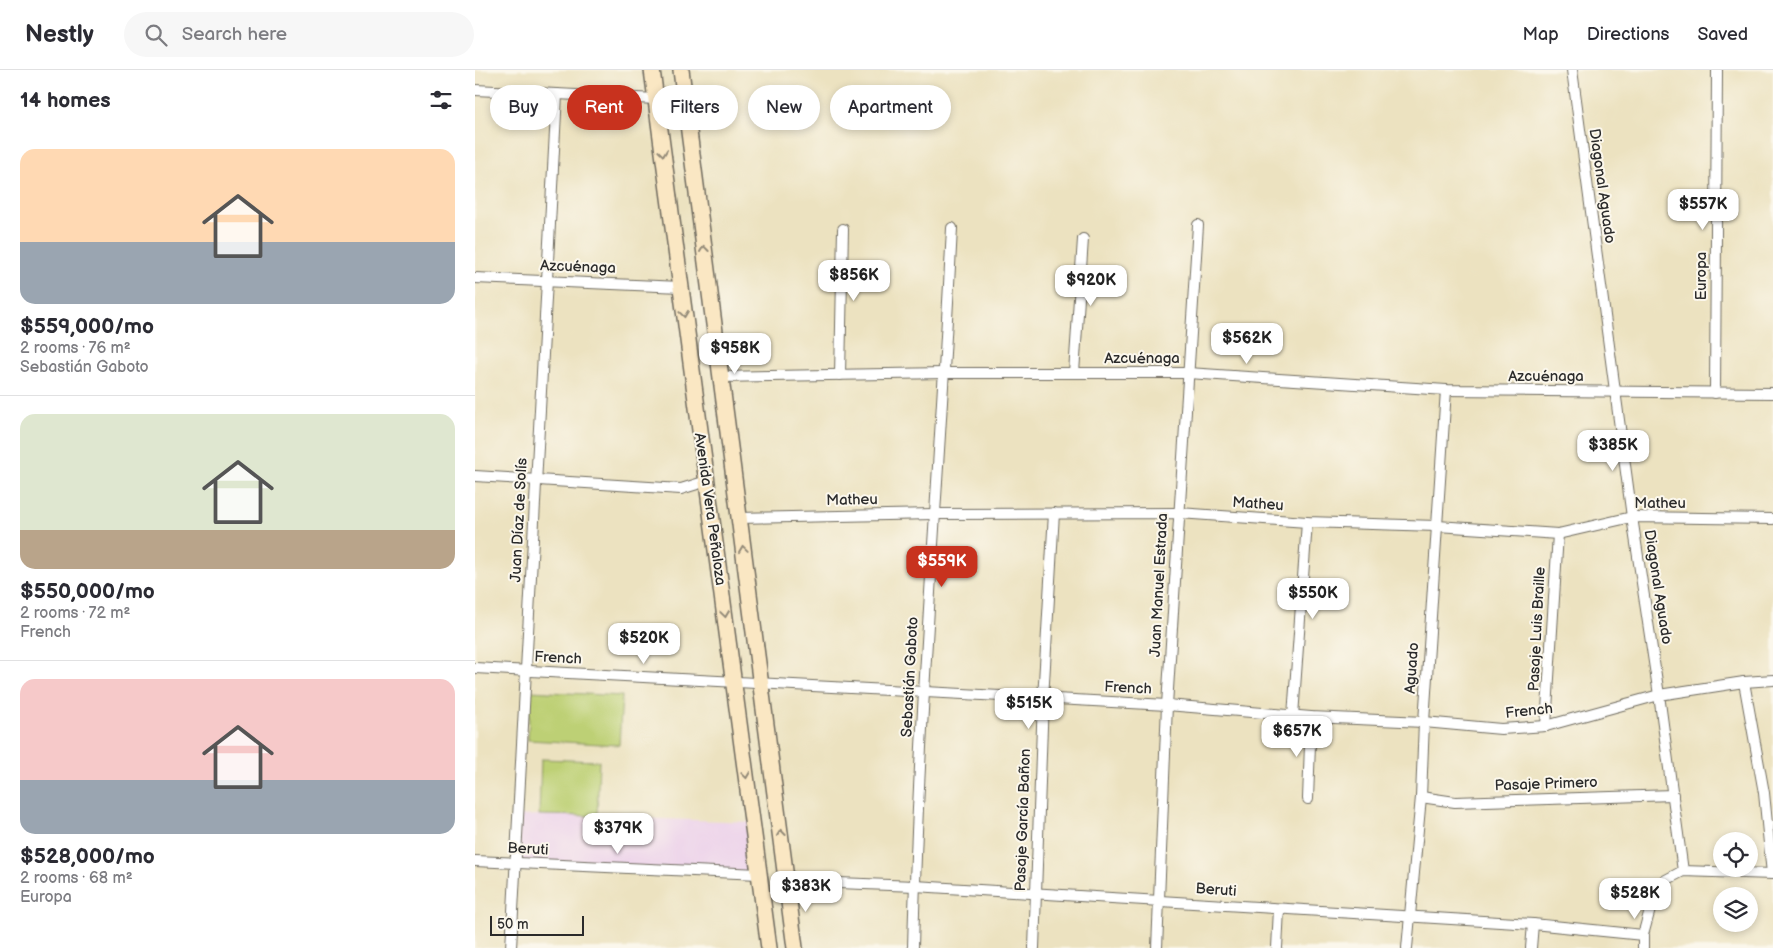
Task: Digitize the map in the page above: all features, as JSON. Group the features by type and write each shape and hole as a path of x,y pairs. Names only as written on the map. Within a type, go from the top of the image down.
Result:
{"main road":[{"name":"Avenida Vera Peñaloza","path":"652,70 654,85"},
{"name":"Avenida Vera Peñaloza","path":"681,70 795,948"},
{"name":"Avenida Vera Peñaloza","path":"660,130 769,948"}],"street":[{"name":"Diagonal Aguado","path":"1571,70 1683,871"},
{"name":"Europa","path":"1715,393 1717,70"},
{"path":"475,90 490,91"},
{"path":"557,94 652,99"},
{"name":"Juan Díaz de Solís","path":"511,948 555,130"},
{"name":"Juan Manuel Estrada","path":"1157,948 1167,705 1198,225"},
{"name":"Sebastián Gaboto","path":"913,948 923,692 945,373 952,228"},
{"path":"840,375 843,229"},
{"path":"1074,373 1083,239"},
{"name":"Azcuénaga","path":"475,278 681,287"},
{"name":"Azcuénaga","path":"720,377 945,373 1188,373 1446,390 1773,393"},
{"name":"Aguado","path":"1407,948 1421,797 1424,722 1446,390"},
{"path":"475,476 681,488 707,482"},
{"name":"Pasaje García Bañon","path":"1034,948 1043,699 1055,513"},
{"name":"Matheu","path":"739,518 935,514 1179,513 1307,522 1437,526 1558,534 1632,517 1773,519"},
{"path":"1293,716 1307,522"},
{"name":"Pasaje Luis Braille","path":"1546,726 1558,534"},
{"name":"French","path":"475,668 1167,705 1293,716 1424,722 1501,729 1546,726 1659,695 1744,682 1773,680"},
{"path":"1643,948 1643,935 1654,895 1664,881 1683,871 1772,874 1768,793 1744,682"},
{"path":"1308,799 1311,717"},
{"name":"Pasaje Primero","path":"1421,797 1455,802 1673,795"},
{"name":"Beruti","path":"475,861 759,874"},
{"name":"Beruti","path":"787,881 915,886 1533,924 1643,935"},
{"path":"1277,948 1279,909"},
{"path":"1531,948 1533,924"}],"shaded area":[{"path":"539,815 753,822 759,874 516,863 518,816"}],"green space":[{"path":"530,691 622,696 619,745 528,740"},
{"path":"541,759 599,761 597,816 539,815"}]}
